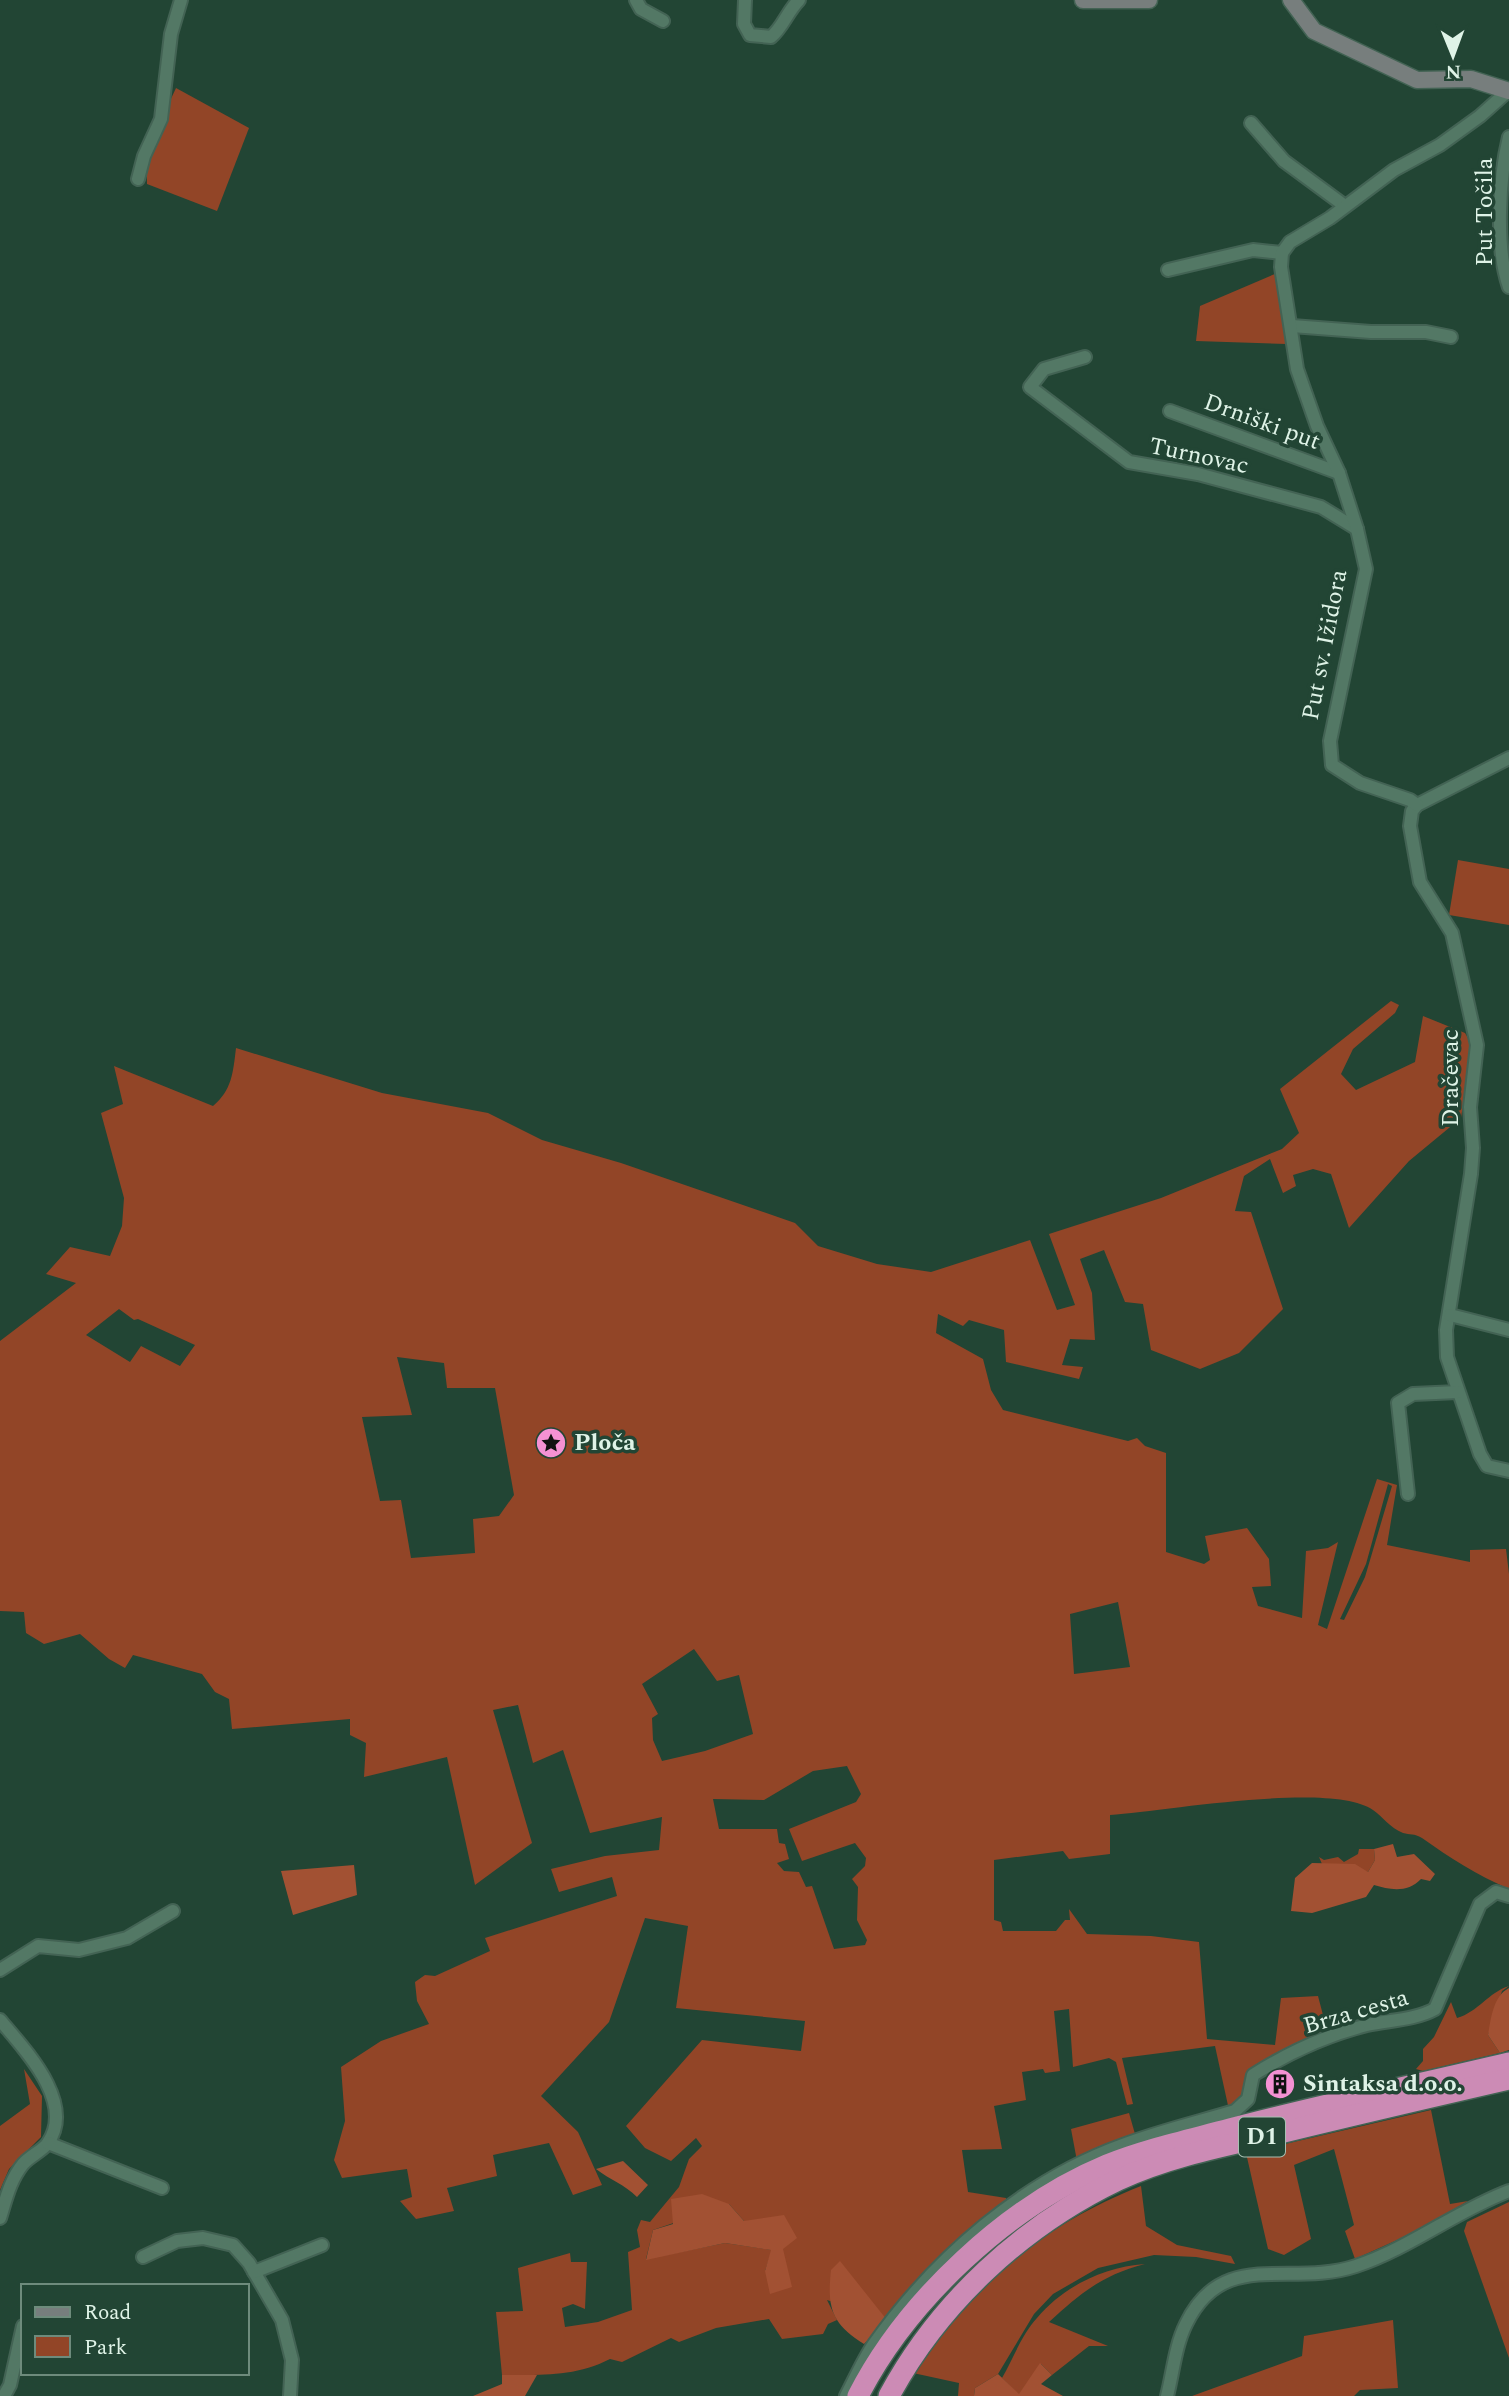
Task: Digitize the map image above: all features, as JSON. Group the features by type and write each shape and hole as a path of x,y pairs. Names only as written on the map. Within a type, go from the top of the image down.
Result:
{"highway":[{"name":"D1","path":"858,2396 905,2326 976,2248 1011,2222 1106,2166 1256,2122 1509,2063"},
{"path":"1408,2074 1418,2077 1437,2073 1449,2077"},
{"name":"D1","path":"889,2396 905,2365 951,2305 970,2286 1030,2234 1076,2203 1118,2180 1218,2148 1509,2078"},
{"path":"1256,2122 1268,2110 1303,2102 1308,2097"}],"street":[{"path":"138,178 144,156 161,119 171,34 181,0"},
{"path":"636,0 641,9 663,21"},
{"path":"746,0 744,24 750,35 771,37 779,30 786,12 799,0"},
{"path":"1090,0 1149,0"},
{"path":"1290,0 1314,31 1417,80 1471,79 1508,91"},
{"path":"1168,270 1253,250 1282,253 1290,242 1394,170 1480,116 1508,91"},
{"path":"1251,123 1284,161 1345,206"},
{"name":"Put Točila","path":"1509,137 1504,161 1501,231 1503,268 1509,287"},
{"name":"Put sv. Ižidora","path":"1282,253 1281,267 1297,369 1317,426 1339,472 1366,569 1330,741 1332,765 1360,783 1410,800 1414,808"},
{"path":"1292,326 1371,332 1426,332 1451,337"},
{"name":"Turnovac","path":"1084,357 1044,369 1030,387 1129,462 1198,474 1321,507 1357,529"},
{"name":"Drniški put","path":"1170,411 1339,472"},
{"path":"1414,808 1509,758"},
{"name":"Dračevac","path":"1414,808 1410,826 1420,882 1452,933 1477,1045 1469,1107 1473,1148 1471,1174 1450,1315 1447,1357 1487,1466 1509,1471"},
{"path":"1450,1315 1509,1329"},
{"path":"1408,1494 1398,1404 1413,1394 1458,1392"},
{"name":"Brza cesta","path":"846,2396 872,2347 912,2294 1004,2210 1063,2172 1122,2145 1236,2111 1248,2099 1253,2075 1333,2035 1420,2015 1435,2009 1480,1904 1496,1892 1509,1896"},
{"path":"0,1970 38,1946 79,1950 127,1938 173,1911"},
{"path":"0,2020 35,2064 53,2098 56,2115 48,2143 23,2163 8,2189 0,2218"},
{"path":"48,2143 162,2188"},
{"path":"1167,2396 1185,2325 1203,2296 1225,2280 1253,2275 1321,2273 1355,2266 1401,2246 1482,2202 1509,2191"},
{"path":"144,2257 177,2241 203,2238 233,2245 254,2272 282,2320 292,2360 290,2396"},
{"path":"254,2272 322,2245"},
{"path":"4,2396 10,2385 21,2335"}],"green space":[{"path":"176,88 249,128 217,211 147,184 146,152"},
{"path":"1277,273 1287,344 1196,341 1200,306"},
{"path":"1458,860 1509,869 1509,925 1449,915"},
{"path":"1391,1001 1399,1005 1395,1013 1353,1049 1341,1074 1356,1090 1415,1062 1423,1016 1465,1033 1472,1045 1461,1118 1409,1161 1349,1228 1331,1174 1313,1169 1293,1175 1296,1186 1283,1193 1270,1159 1244,1176 1235,1211 1251,1212 1283,1309 1239,1353 1200,1369 1151,1350 1143,1304 1125,1302 1104,1250 1080,1259 1092,1293 1095,1340 1070,1339 1062,1365 1083,1367 1079,1379 1006,1362 1004,1330 969,1320 963,1326 938,1314 936,1333 983,1359 991,1390 1003,1410 1128,1441 1137,1438 1145,1446 1166,1453 1166,1552 1204,1564 1210,1560 1205,1536 1247,1528 1269,1559 1271,1586 1252,1587 1258,1606 1302,1618 1306,1551 1328,1548 1338,1542 1318,1625 1327,1629 1377,1479 1397,1485 1387,1545 1470,1562 1470,1550 1506,1549 1509,1574 1509,1889 1464,1866 1419,1836 1398,1831 1373,1810 1352,1802 1322,1798 1247,1800 1110,1815 1110,1854 1069,1859 1063,1851 994,1860 994,1920 1001,1922 1003,1931 1056,1931 1065,1920 1070,1920 1069,1909 1087,1934 1151,1936 1199,1942 1207,2039 1275,2045 1281,1998 1318,1996 1328,2034 1266,2061 1242,2100 1229,2110 1215,2046 1122,2058 1133,2104 1127,2105 1116,2062 1109,2058 1073,2067 1069,2009 1054,2011 1060,2071 1045,2073 1043,2069 1022,2072 1026,2100 994,2106 1002,2149 962,2150 968,2192 1006,2198 1006,2203 887,2320 827,2300 837,2320 828,2324 823,2334 782,2339 769,2319 716,2328 679,2342 671,2338 622,2362 610,2359 584,2369 557,2374 502,2375 496,2312 523,2311 518,2268 570,2253 571,2262 587,2262 585,2309 573,2304 562,2308 565,2327 598,2322 632,2310 628,2252 640,2247 637,2230 641,2220 650,2222 679,2187 689,2159 702,2146 696,2138 671,2161 645,2148 626,2126 702,2040 801,2051 805,2021 676,2008 688,1926 645,1918 609,2022 541,2096 578,2132 602,2185 573,2195 549,2143 493,2155 497,2176 447,2188 454,2211 416,2219 400,2201 412,2197 407,2169 342,2178 334,2160 345,2121 341,2067 381,2041 429,2024 417,2001 415,1982 425,1975 435,1976 490,1951 485,1938 617,1896 612,1877 559,1892 551,1869 605,1856 659,1850 662,1817 590,1833 563,1750 533,1763 518,1705 493,1710 532,1843 475,1885 447,1757 364,1777 366,1743 350,1735 350,1719 232,1729 229,1699 215,1692 202,1674 133,1655 125,1668 109,1659 80,1634 44,1644 26,1633 24,1612 0,1611 0,1341 76,1283 46,1274 70,1247 110,1256 122,1226 124,1198 101,1113 123,1104 114,1066 213,1106 228,1087 236,1048 382,1093 488,1113 542,1140 621,1163 795,1223 818,1246 877,1264 931,1272 1030,1240 1057,1310 1075,1305 1049,1234 1161,1198 1282,1149 1299,1133 1280,1089","holes":["119,1309 134,1320 138,1319 195,1345 180,1366 141,1346 130,1362 86,1335","397,1357 444,1363 447,1388 495,1388 514,1495 499,1516 473,1519 475,1553 411,1558 401,1500 380,1501 362,1417 412,1415","1388,1484 1392,1486 1365,1577 1344,1620 1340,1619 1366,1564","1118,1602 1130,1667 1074,1674 1070,1614","694,1649 717,1681 739,1675 753,1734 705,1751 662,1761 653,1740 652,1718 658,1714 642,1684","847,1766 861,1794 856,1802 789,1829 802,1861 855,1843 866,1858 865,1866 852,1879 858,1887 857,1920 867,1940 865,1945 834,1949 812,1886 806,1887 799,1872 784,1871 777,1863 789,1859 785,1844 779,1843 777,1829 719,1829 713,1799 764,1800 813,1771","729,2204 744,2221 783,2249 765,2271 772,2250 725,2243 646,2259 653,2230"]},
{"path":"1359,1849 1374,1849 1375,1860 1368,1872 1322,1864 1319,1857 1324,1860 1338,1857 1344,1862 1358,1854"},
{"path":"1509,1986 1502,1991 1488,2035 1500,2053 1423,2071 1416,2069 1423,2061 1423,2049 1434,2037 1451,2002 1457,2018"},
{"path":"24,2069 42,2096 41,2137 9,2169 0,2190 0,2126 30,2104"},
{"path":"1431,2110 1450,2204 1468,2201 1415,2232 1355,2259 1345,2231 1354,2225 1334,2149 1294,2165 1311,2239 1284,2255 1268,2249 1246,2153"},
{"path":"1129,2113 1135,2134 1077,2161 1071,2129"},
{"path":"1141,2186 1146,2226 1177,2245 1231,2256 1235,2264 1196,2257 1154,2255 1098,2268 1053,2294 1034,2314 998,2374 975,2388 974,2396 958,2396 959,2383 913,2373 986,2285 1012,2262 1070,2220"},
{"path":"1509,2202 1509,2358 1464,2231 1467,2222"},
{"path":"1145,2264 1130,2268 1093,2286 1049,2322 1108,2346 1089,2346 1052,2375 1041,2364 1019,2395 1002,2378 1032,2324 1060,2296 1100,2274"},
{"path":"1393,2320 1398,2388 1360,2390 1354,2396 1192,2396 1302,2356 1304,2336"}],"shaded area":[{"path":"1393,1844 1397,1857 1414,1854 1435,1874 1430,1881 1421,1879 1410,1887 1399,1889 1374,1885 1366,1897 1312,1913 1291,1911 1295,1878 1312,1863 1355,1864 1368,1872 1375,1860 1374,1849"},
{"path":"354,1865 357,1895 293,1915 281,1871"},
{"path":"1509,1988 1509,2050 1500,2053 1488,2035 1496,2002"},
{"path":"623,2161 648,2185 637,2197 596,2169"},
{"path":"702,2194 729,2204 744,2221 784,2215 797,2238 783,2249 792,2287 770,2294 765,2271 771,2250 725,2243 646,2260 653,2230 673,2224 671,2199"},
{"path":"840,2261 887,2320 864,2344 838,2322 831,2304 831,2270"},
{"path":"1040,2363 1052,2375 1041,2384 1063,2396 974,2396 975,2388 998,2374 1019,2394"},
{"path":"502,2375 537,2375 525,2396 473,2396 502,2384"}],"place":[{"name":"Ploča","path":"551,1443"},
{"name":"Sintaksa d.o.o.","path":"1280,2084"}]}
